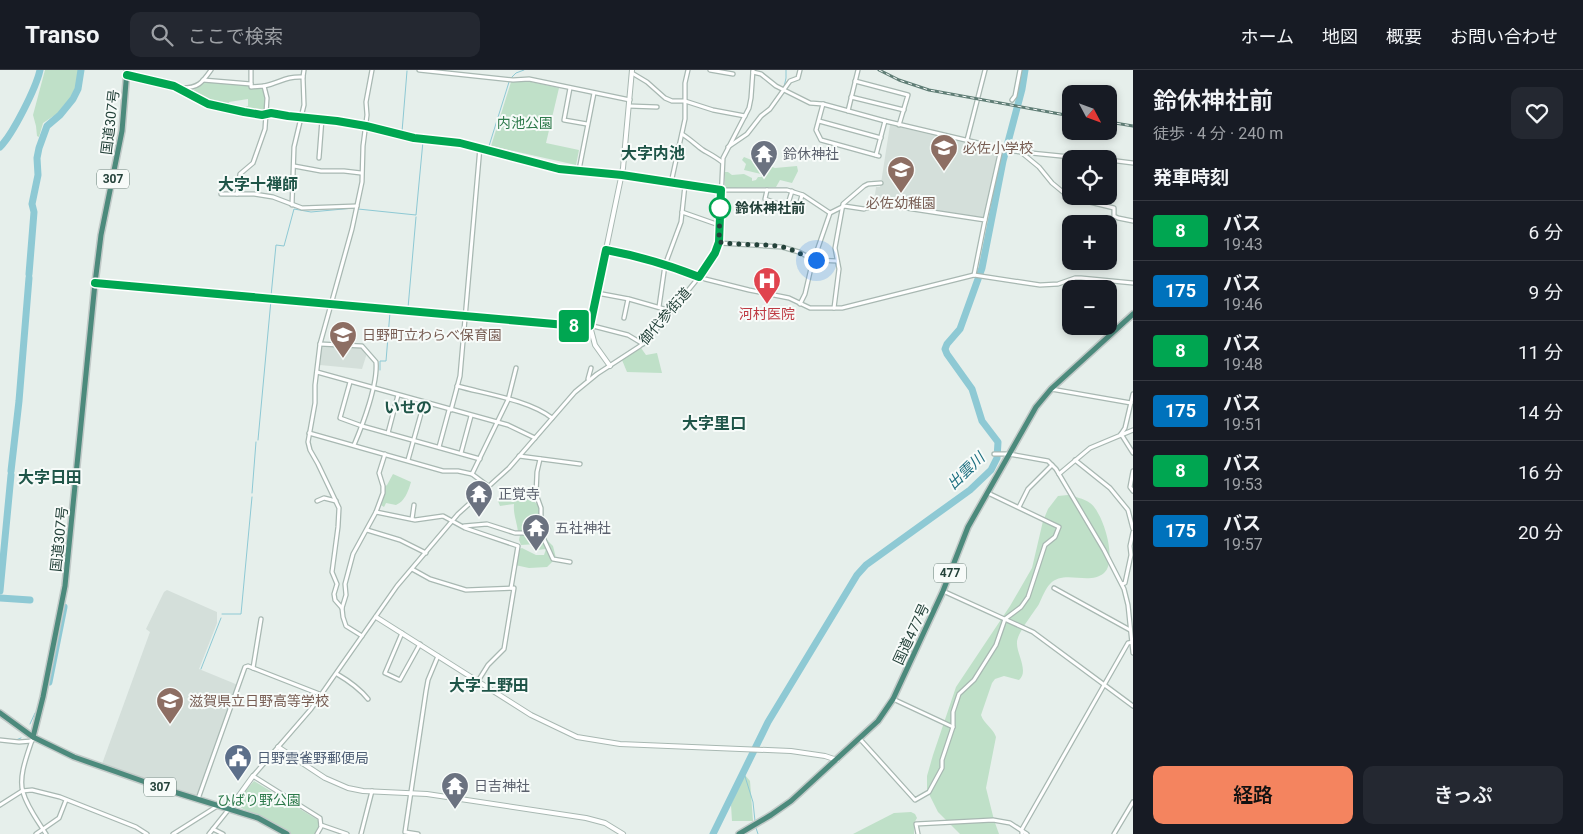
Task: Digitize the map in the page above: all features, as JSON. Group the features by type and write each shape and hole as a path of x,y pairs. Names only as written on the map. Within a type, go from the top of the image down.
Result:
{"highway":[{"name":"国道307号","path":"32,739 43,697 65,586 95,283 101,236 122,131 127,73"},
{"name":"国道477号","path":"739,834 791,801 878,721 893,699 944,591 968,528 1033,413 1051,389 1133,314"},
{"name":"307","path":"0,713 32,739 91,763 258,818 287,834"}],"street":[{"path":"127,73 181,88 194,88 211,70"},
{"path":"251,70 251,84"},
{"path":"292,205 294,147 302,118 304,70"},
{"path":"342,608 335,600 336,584 332,572 339,508 310,450 308,442 315,403 320,344 343,262 362,182 366,102 372,70"},
{"path":"419,70 514,80 529,79 630,100"},
{"path":"671,183 685,119 685,83 688,70"},
{"path":"710,70 733,74"},
{"path":"728,147 743,137 761,116 770,109 790,80 798,78 800,70"},
{"path":"848,111 858,70"},
{"path":"967,140 985,70"},
{"path":"1012,100 1015,96 1020,70"},
{"path":"632,71 665,98 672,101 685,102 745,116"},
{"path":"610,366 595,345 590,326 622,175 632,71"},
{"path":"606,250 631,254 699,277 715,253 719,242 722,162 745,116 751,98 753,71 761,74 772,84 804,101 824,104 884,121 1002,149 1022,153 1062,156"},
{"path":"203,80 251,84 251,87 264,86 288,77 303,77"},
{"path":"855,81 908,95 900,125"},
{"path":"238,194 240,174 254,160 265,129 267,98 264,86"},
{"path":"181,88 188,94 208,104 250,113 322,119 366,126 414,138 460,143 559,169 622,175 721,190 792,191 802,195 830,213"},
{"path":"570,88 564,120 587,124"},
{"path":"579,170 594,93"},
{"path":"851,97 904,110"},
{"path":"824,104 816,130 821,140 877,155 884,121"},
{"path":"629,106 657,107"},
{"path":"319,158 322,119"},
{"path":"819,121 881,138"},
{"path":"682,134 722,162"},
{"path":"439,447 460,376 480,147"},
{"path":"975,275 985,220 1002,149"},
{"path":"1022,153 1069,197 1114,208 1114,216 1133,221"},
{"path":"1117,161 1133,162"},
{"path":"294,166 321,172 344,171 361,173"},
{"path":"834,308 839,269 835,248 844,204 864,186 881,183"},
{"path":"659,307 666,265 681,222 685,185"},
{"path":"767,190 765,199 787,207 792,191"},
{"path":"221,194 273,197 292,205 311,208 357,206"},
{"path":"798,210 802,195"},
{"path":"800,304 805,294 830,213 844,206 864,209 880,204 985,220"},
{"path":"682,212 719,225"},
{"path":"719,242 782,247 799,252 814,260 837,261"},
{"name":"御代参街道","path":"253,776 322,695 376,616 452,521 509,468 575,392 643,344 699,277 748,290 789,298 810,308 834,308 853,305 975,275 1040,285 1058,284 1081,278 1133,283"},
{"path":"95,283 590,326 628,335 643,344"},
{"path":"597,293 671,311"},
{"path":"624,318 628,299"},
{"path":"320,344 362,346 376,362 377,373 362,426 354,445"},
{"path":"472,474 508,400 516,368"},
{"path":"588,381 591,368"},
{"path":"317,372 508,425 535,438"},
{"path":"350,382 340,418 480,459"},
{"path":"457,386 524,404 544,412 552,418"},
{"path":"1051,389 1130,403"},
{"path":"1121,434 1125,428 1133,394"},
{"path":"388,433 398,395"},
{"path":"408,460 424,403"},
{"path":"461,453 471,416"},
{"path":"1059,474 1090,448 1133,430"},
{"path":"309,432 443,471 458,471 472,474 488,486"},
{"path":"1121,434 1133,454"},
{"path":"362,636 346,626 343,617 342,608 346,594 345,584 353,554 376,512 383,493 379,473 385,454"},
{"path":"994,454 1009,454 1048,461 1059,474 1122,584 1128,605 1133,653"},
{"path":"519,456 580,464"},
{"path":"540,459 536,494 541,508 541,533 553,559 570,562"},
{"path":"1075,460 1106,484 1128,510 1133,531 1127,574 1125,583 1122,584"},
{"path":"1019,507 1028,489 1052,465"},
{"path":"1133,471 1130,487 1133,492"},
{"path":"860,739 915,800 929,792 933,787 942,768 942,760 953,727 953,712 956,702 963,690 980,672 996,645 1005,619 1021,608 1028,597 1045,545 1055,538 1059,527 988,493"},
{"path":"317,501 324,498 336,501"},
{"path":"412,519 414,505"},
{"path":"1128,510 1133,506"},
{"path":"376,512 422,520 439,515 461,526 518,546 512,588 514,588 504,650 488,665 478,681"},
{"path":"461,526 487,524 515,533 541,533"},
{"path":"366,530 400,540 426,553"},
{"path":"412,569 430,579 466,590 512,588"},
{"path":"1054,588 1130,630"},
{"path":"944,591 1033,632 1133,706"},
{"path":"376,616 540,719 577,737 620,744 808,753 837,760"},
{"path":"253,668 261,619"},
{"path":"402,633 385,673 400,680 420,644"},
{"path":"1022,834 1022,829 1128,643 1132,642"},
{"path":"418,834 405,832 428,680 438,655"},
{"path":"198,799 245,667 248,666 322,695"},
{"path":"337,674 364,693 368,699"},
{"path":"893,699 953,727"},
{"path":"0,740 19,742 32,739 22,776 22,791 46,834"},
{"path":"278,747 329,781 348,788 411,792 586,818 605,824 623,834"},
{"path":"209,834 253,776 320,818 321,825 318,834"},
{"path":"0,806 22,791 45,792 136,827 147,834"},
{"path":"361,834 372,791"},
{"path":"36,834 59,818 66,800"},
{"path":"1114,834 1133,802"},
{"path":"174,834 219,805"},
{"path":"918,834 916,824 993,820 1010,823 1028,834"},
{"path":"321,825 347,834"},
{"path":"214,829 223,834"}],"shaded area":[{"name":"必佐小学校","path":"890,125 999,151 983,218 874,201 876,187 880,187 881,183"},
{"name":"日野町立わらべ保育園","path":"321,346 361,347 367,353 362,369 320,365"},
{"name":"滋賀県立日野高等学校","path":"167,590 217,612 217,623 199,669 238,685 197,796 102,764 150,632 146,629 164,592"}],"green space":[{"path":"45,70 79,70 76,89 70,102 43,123 39,137 37,136 33,115"},
{"name":"内池公園","path":"527,81 559,88 546,143 579,150 576,165 491,146 511,82"},
{"path":"204,82 249,85 251,89 263,88 266,98 266,113 241,111 242,107 248,106 248,99 229,102 227,107 192,95 195,88"},
{"path":"757,155 761,156 759,162 775,168 797,166 798,171 792,183 780,180 776,187 725,188 725,172 732,175 744,174 752,178 752,181 762,177 761,174 744,170 746,164 742,160 744,157 754,161"},
{"path":"641,348 646,355 657,353 662,373 627,372 622,360"},
{"path":"393,474 411,482 402,501 396,505 386,503 384,507 381,505 384,487"},
{"path":"1068,495 1090,503 1100,516 1109,548 1110,558 1108,567 1098,577 1062,578 1050,584 1017,640 1017,648 1023,668 1022,677 1019,680 1004,676 995,679 992,683 981,715 996,737 986,788 999,834 960,834 938,812 927,790 927,776 933,755 956,687 1010,606 1032,568 1043,521 1048,509 1058,496"},
{"path":"510,497 526,497 538,505 541,513 540,518 538,523 530,530 518,532 514,504 500,506 498,501"},
{"path":"544,531 547,540 553,546 556,558 547,567 529,568 515,565 519,549 522,548 536,555 544,555 546,549 537,550 537,544 521,545 520,535"},
{"path":"744,774 750,781 753,821 732,821 731,805"},
{"name":"ひばり野公園","path":"254,781 318,820 319,828 315,834 291,834 272,822 237,806 237,800"},
{"path":"911,812 917,818 914,823 914,834 853,834 894,813"}],"waterway":[{"path":"0,147 23,110 34,88 40,70"},
{"path":"29,274 34,212 32,204 38,175 37,158 39,148 47,126 60,115 73,99 78,89 81,70"},
{"path":"511,78 516,73 524,70"},
{"path":"784,87 786,70"},
{"name":"出雲川","path":"713,834 768,722 857,575 866,565 970,490 991,470 997,458 998,442 982,421 972,389 945,349 960,329 982,268 1003,161 1022,89 1025,70"},
{"path":"402,132 407,71"},
{"path":"489,146 509,82"},
{"path":"358,209 416,215 423,141 457,145 479,151"},
{"path":"271,296 276,245 284,246 294,209 311,212 354,208"},
{"path":"408,308 416,217"},
{"path":"11,471 29,278"},
{"path":"258,440 271,300"},
{"path":"380,370 380,361 386,361 390,312 407,313"},
{"path":"252,493 256,442"},
{"path":"0,591 11,475"},
{"path":"222,614 241,614 252,497"},
{"path":"0,598 30,600"},
{"path":"49,682 64,607"},
{"path":"201,669 221,618"},
{"path":"30,724 35,713"},
{"path":"16,740 21,738"},
{"path":"743,770 753,802 755,821"},
{"path":"756,828 758,834"}],"railway":[{"path":"879,70 899,80 929,90 1062,114"},
{"path":"1118,124 1133,126"}],"bus line":[{"name":"8","path":"95,283 588,327 590,326 606,250 631,254 659,262 699,277 715,253 719,242 721,190 622,175 559,169 480,147 414,138 337,121 271,113 262,115 244,112 208,104 188,94 181,88 127,75"}],"place":[{"name":"必佐小学校","path":"944,172"},
{"name":"鈴休神社","path":"764,178"},
{"name":"必佐幼稚園","path":"901,194"},
{"name":"鈴休神社前","path":"720,208"},
{"name":"河村医院","path":"767,305"},
{"name":"日野町立わらべ保育園","path":"343,359"},
{"name":"正覚寺","path":"479,518"},
{"name":"五社神社","path":"536,552"},
{"name":"滋賀県立日野高等学校","path":"170,725"},
{"name":"日野雲雀野郵便局","path":"238,782"},
{"name":"日吉神社","path":"455,810"}],"district":[{"name":"大字内池","path":"653,153"},
{"name":"大字十禅師","path":"258,184"},
{"name":"いせの","path":"408,407"},
{"name":"大字里口","path":"714,423"},
{"name":"大字日田","path":"50,477"},
{"name":"大字上野田","path":"489,685"}],"route":[{"path":"720,208 719,242 782,247 816,260"}]}
